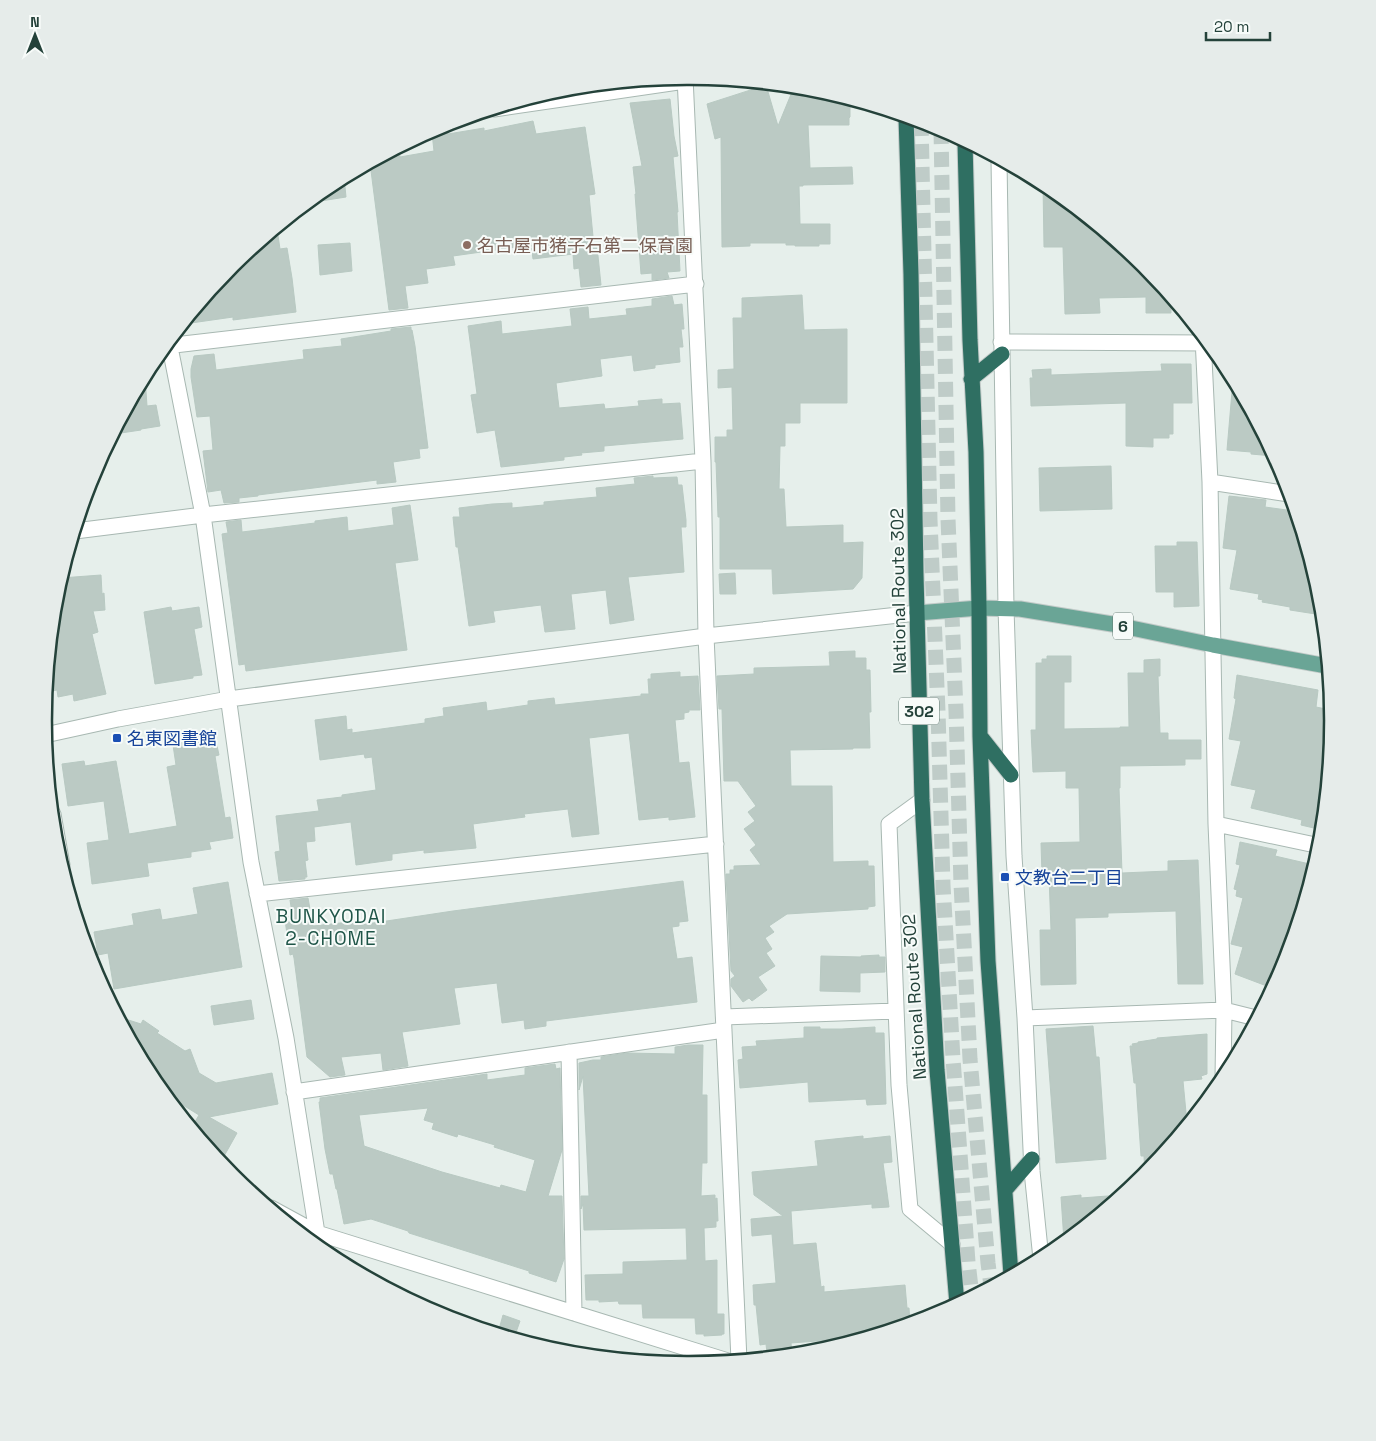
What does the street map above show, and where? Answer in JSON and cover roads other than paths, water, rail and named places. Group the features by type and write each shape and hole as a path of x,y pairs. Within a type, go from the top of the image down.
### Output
{"highway":[{"name":"National Route 302","path":"906,124 913,346 922,800 937,1070 956,1296"},
{"path":"965,149 976,452 980,736 988,961 1009,1269"},
{"path":"972,379 1002,348"},
{"path":"980,736 1011,776"},
{"path":"1005,1190 1032,1159"}],"main road":[{"name":"6","path":"917,613 979,608 1020,609 1112,624 1321,665"}],"street":[{"path":"685,85 703,461 706,636 739,1354"},
{"path":"545,102 636,87"},
{"path":"999,166 1006,608 1014,856 1032,1159 1040,1250"},
{"path":"177,344 696,284"},
{"path":"1002,348 1197,341"},
{"path":"1205,352 1210,482 1216,824 1224,1010 1224,1061"},
{"path":"170,354 203,515 251,862 286,1038 317,1236"},
{"path":"81,531 203,515 703,461"},
{"path":"1210,482 1281,493"},
{"path":"53,733 118,718 229,699 706,636 917,613"},
{"path":"922,800 889,824 899,1086 910,1209 952,1244"},
{"path":"1216,824 1311,844"},
{"path":"257,894 716,844"},
{"path":"1024,1018 1224,1010 1250,1016"},
{"path":"294,1092 570,1052 724,1023 896,1011"},
{"path":"570,1052 574,1313"},
{"path":"323,1241 574,1313 710,1355"}],"tunnel":[{"path":"921,129 930,520 943,885 953,1059 971,1289"},
{"path":"941,138 948,519 961,884 970,1059 990,1279"}],"place":[{"name":"名古屋市猪子石第二保育園","path":"467,245"},
{"name":"名東図書館","path":"117,738"},
{"name":"文教台二丁目","path":"1005,877"}],"district":[{"name":"BUNKYODAI 2-CHOME","path":"331,927"}]}
